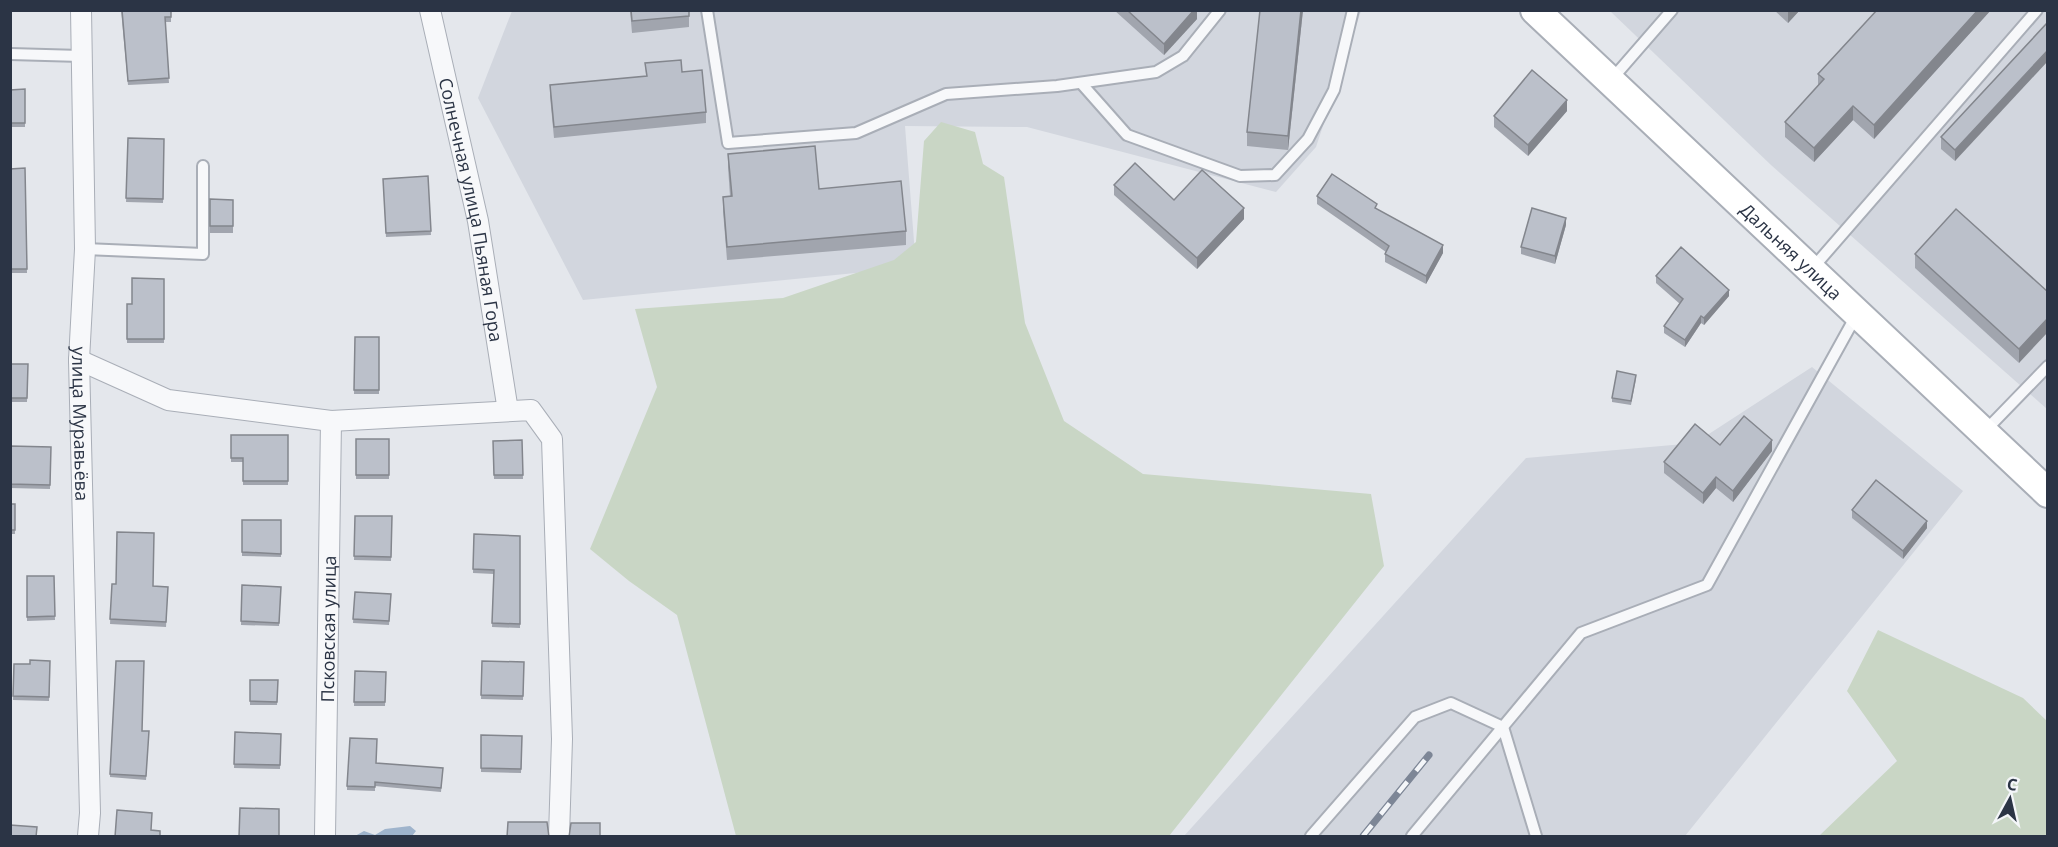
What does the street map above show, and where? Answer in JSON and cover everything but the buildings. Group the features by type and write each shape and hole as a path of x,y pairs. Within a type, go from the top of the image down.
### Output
{"main road":[{"name":"Дальняя улица","path":"1534,10 2048,492"}],"street":[{"name":"улица Муравьёва","path":"81,10 86,249 79,360 90,813 88,837"},
{"name":"Солнечная улица Пьяная Гора","path":"430,10 478,221 508,411"},
{"path":"79,360 168,400 331,421 531,410 552,439 562,739 559,837"},
{"name":"Псковская улица","path":"325,837 331,421"}],"lane":[{"path":"707,10 728,142 856,133 946,94 1081,83 1156,72 1183,56 1220,10"},
{"path":"1081,83 1127,135 1240,176 1275,175 1308,139 1334,90 1353,10"},
{"path":"1610,82 1672,10"},
{"path":"1811,271 2037,10"},
{"path":"10,54 81,56"},
{"path":"86,249 203,254 203,166"},
{"path":"1412,837 1581,633 1707,585 1857,314"},
{"path":"1984,433 2048,366"},
{"path":"1311,837 1415,717 1451,703 1503,727 1536,837"}],"shaded area":[{"path":"512,11 1361,11 1316,147 1276,192 1027,127 905,126 916,267 583,300 478,98"},
{"path":"1610,11 2047,11 2047,409 1771,165"},
{"path":"1812,367 1963,491 1685,836 1184,836 1526,458 1695,443"}],"green space":[{"path":"941,122 975,132 983,164 1004,177 1025,323 1064,421 1143,474 1371,494 1384,566 1169,836 736,836 677,615 629,581 590,549 657,387 635,309 783,298 894,260 916,242 924,141"},
{"path":"1878,630 2023,698 2047,721 2047,836 1819,836 1897,761 1847,691"}],"water":[{"path":"410,826 416,831 412,836 355,836 364,831 375,835 385,829"}],"railway":[{"path":"1363,836 1429,755"}]}
